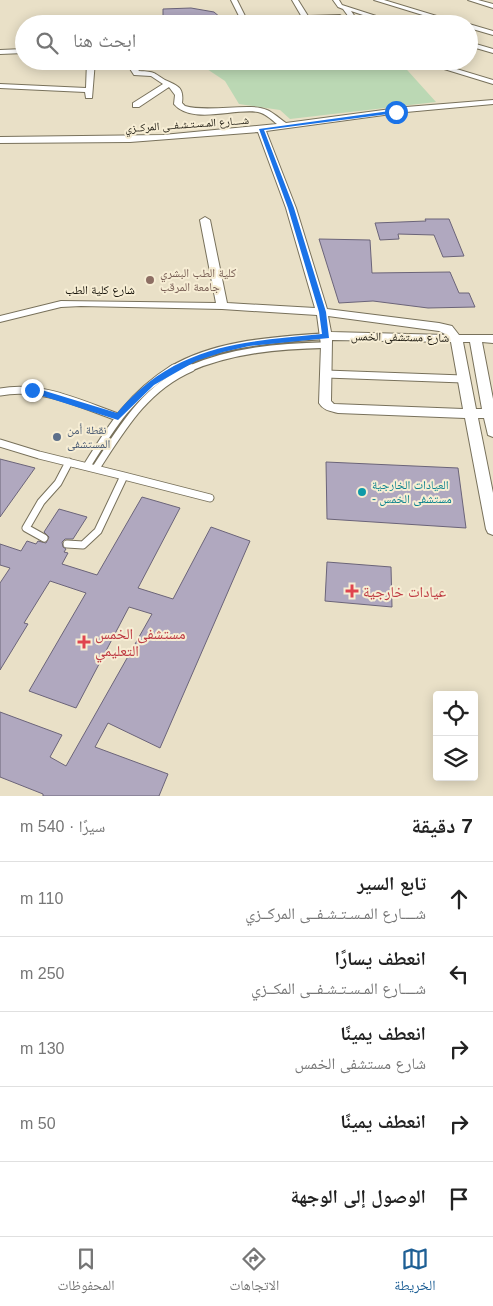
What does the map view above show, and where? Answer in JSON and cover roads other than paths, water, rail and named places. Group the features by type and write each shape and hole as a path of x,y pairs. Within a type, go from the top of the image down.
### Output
{"street":[{"path":"234,0 242,15"},
{"path":"296,0 304,15"},
{"path":"377,0 429,15"},
{"path":"471,0 493,6"},
{"path":"340,3 367,15"},
{"path":"340,3 349,15"},
{"path":"357,15 364,14"},
{"path":"478,28 493,32"},
{"path":"478,47 493,51"},
{"path":"0,52 15,51"},
{"path":"0,86 89,94 90,70"},
{"path":"135,70 136,72 153,74 174,86 179,92 178,104 183,110 196,112 258,109 264,111 285,126"},
{"path":"446,70 490,86 491,102"},
{"path":"136,106 168,84"},
{"name":"شــــارع المـسـتـشـفــى المركــزي","path":"0,140 150,139 261,129 416,109 491,102"},
{"path":"261,129 291,208 322,312 327,340 324,400 327,405 334,409 489,414"},
{"path":"205,220 222,306"},
{"name":"شارع كلية الطب","path":"0,319 61,304 222,306 322,312 439,326 448,329 456,342"},
{"name":"شارع مستشفى الخمس","path":"476,343 493,339"},
{"name":"شارع مستشفى الخمس","path":"327,340 456,342 476,343 493,347"},
{"path":"456,342 493,529"},
{"path":"476,343 493,432"}],"lane":[{"name":"شارع مستشفى الخمس","path":"87,466 118,417 135,397 151,383 194,359 221,350 249,344 327,340"},
{"name":"شارع مستشفى الخمس","path":"96,468 129,418 144,400 158,387 177,375 225,355 251,349 327,340"},
{"path":"326,374 463,379"},
{"path":"0,392 17,388 32,390 118,417"},
{"path":"0,443 210,498"},
{"path":"44,538 26,528 41,502 58,483 69,462"},
{"path":"67,544 83,545 98,531 124,476"}],"place":[{"name":"كلية الطب البشري جامعة المرقب","path":"150,280"},
{"name":"نقطة أمن المستشفى","path":"57,437"},
{"name":"العيادات الخارجية - مستشفى الخمس","path":"362,492"},
{"name":"عيادات خارجية","path":"352,591"},
{"name":"مستشفى الخمس التعليمي","path":"84,642"}]}
